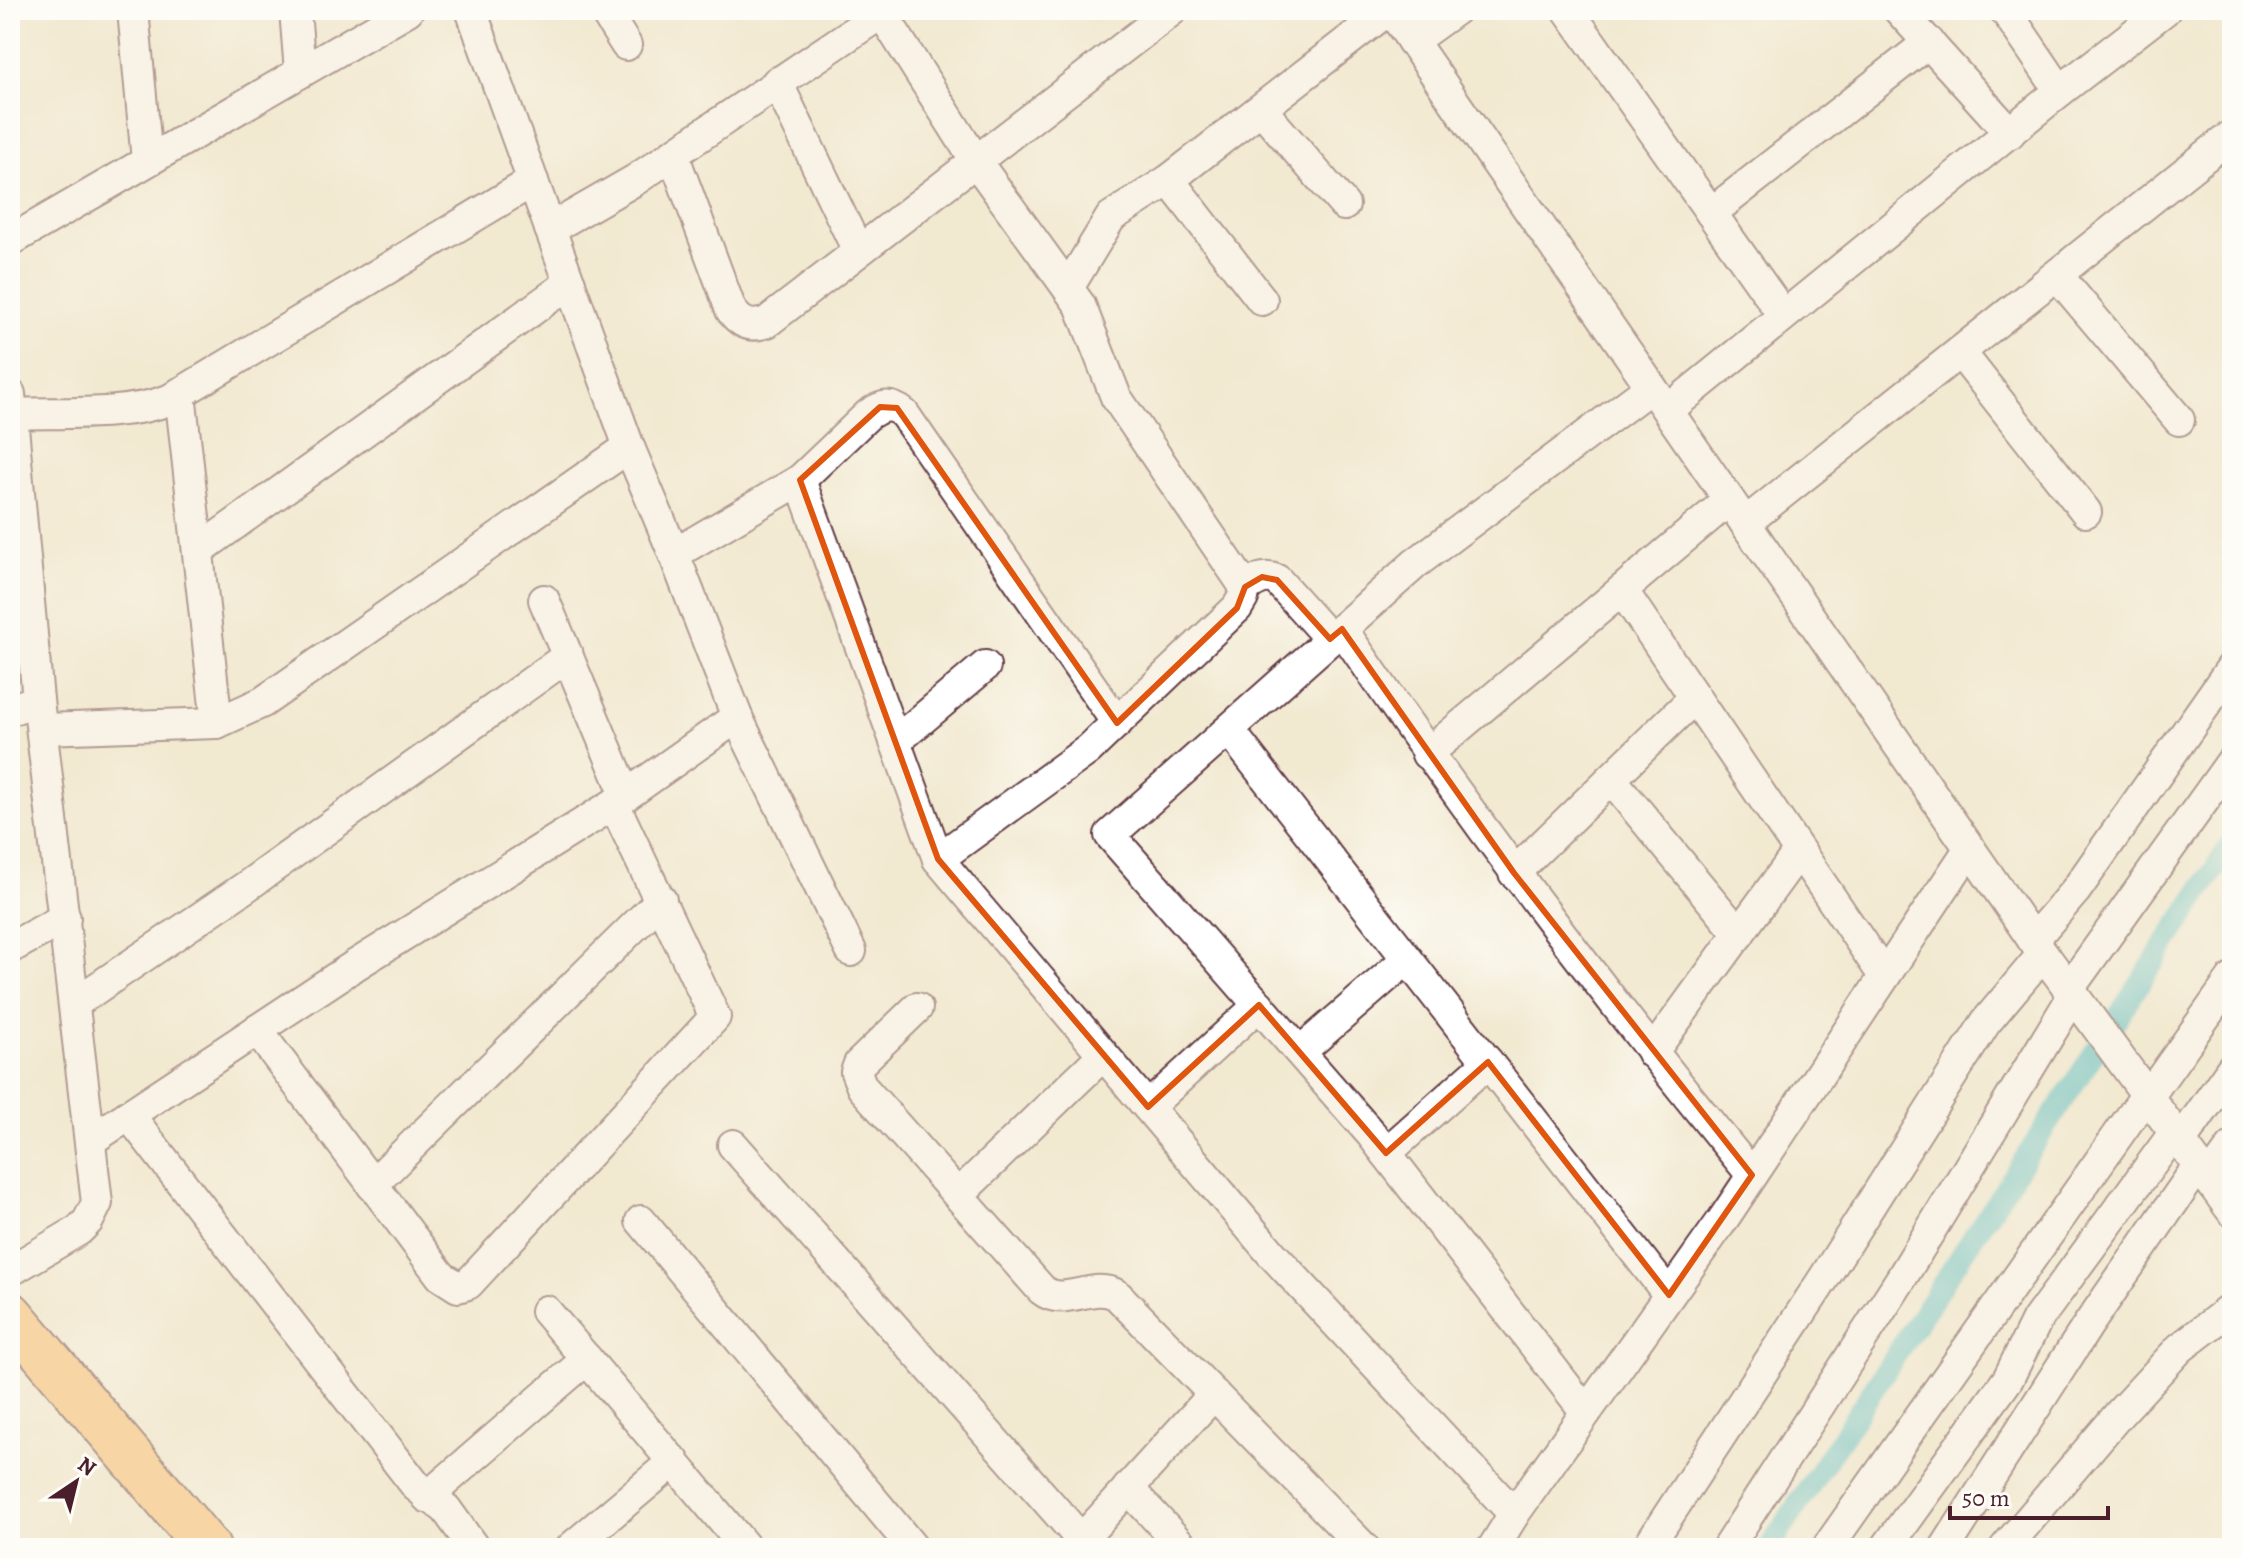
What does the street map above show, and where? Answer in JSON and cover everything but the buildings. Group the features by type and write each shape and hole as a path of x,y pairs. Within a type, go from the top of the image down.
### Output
{"highway":[{"path":"10,1314 208,1548"},
{"path":"10,1343 178,1548"}],"street":[{"path":"133,10 147,161"},
{"path":"295,10 300,72"},
{"path":"10,241 408,10"},
{"path":"471,10 629,447 737,717 851,951"},
{"path":"604,10 626,45"},
{"path":"673,154 731,310 738,319 757,326 767,322 1172,10"},
{"path":"1068,288 1111,217 1169,180 1389,10 2075,1000 2232,1211"},
{"path":"1412,41 1455,10"},
{"path":"1568,10 1783,315"},
{"path":"1899,10 2010,133"},
{"path":"2005,10 2060,91"},
{"path":"1586,1412 1386,1153 1110,835 1416,563 1783,315 2165,10"},
{"path":"550,229 635,180 882,11 975,160 1068,288 1087,320 1116,397 1245,587 1243,598 1237,608 1088,750 938,859"},
{"path":"1711,213 1929,42"},
{"path":"777,82 858,251"},
{"path":"1261,109 1344,205"},
{"path":"1427,754 1622,590 1737,512 1960,352 2232,135"},
{"path":"1169,180 1262,300"},
{"path":"10,1271 79,1230 88,1221 97,1203 43,729 24,705 11,404 140,408 169,400 533,181"},
{"path":"2057,275 2179,420"},
{"path":"199,550 570,283"},
{"path":"1960,352 2086,512"},
{"path":"180,393 217,723"},
{"path":"674,554 800,480 869,414 888,405 897,408 1117,723"},
{"path":"43,729 217,723 263,702 629,447"},
{"path":"800,480 938,859 1272,1254 1514,1514"},
{"path":"1245,587 1270,576 1336,634 1652,1053 1752,1175"},
{"path":"1622,590 1884,976"},
{"path":"257,1030 441,1276 458,1287 476,1278 715,1017 661,900 544,600"},
{"path":"75,1003 247,886 568,656"},
{"path":"895,742 985,666"},
{"path":"1647,1548 1824,1278 1986,1022 2232,667"},
{"path":"1514,873 1695,697"},
{"path":"91,1140 354,966 620,800 737,717"},
{"path":"1229,730 1669,1295"},
{"path":"1727,1548 1899,1282 2075,1000 2232,761"},
{"path":"1611,779 1739,934"},
{"path":"1493,1548 1752,1175 1970,848"},
{"path":"1652,1053 1799,851"},
{"path":"372,1185 661,900"},
{"path":"10,948 65,918"},
{"path":"1300,1052 1407,959"},
{"path":"1827,1548 2073,1196 2232,979"},
{"path":"1148,1107 1259,1005"},
{"path":"917,1008 859,1064 857,1080 1042,1290 1049,1296 1059,1298 1097,1290 1107,1290 1117,1295 1364,1548"},
{"path":"958,1195 1103,1055"},
{"path":"1386,1153 1488,1062"},
{"path":"1886,1548 2008,1379 2037,1320 2232,1068"},
{"path":"129,1115 417,1487 446,1509 474,1548"},
{"path":"733,1145 1077,1543 1214,1394"},
{"path":"1945,1548 2088,1325 2204,1172 2232,1147"},
{"path":"641,1221 913,1548"},
{"path":"2005,1548 2180,1348 2232,1308"},
{"path":"546,1311 746,1548"},
{"path":"427,1497 587,1359"},
{"path":"571,1548 674,1461"},
{"path":"1128,1488 1184,1548"}],"highlighted area":[{"path":"880,407 897,408 1117,723 1237,608 1245,587 1262,577 1277,580 1330,639 1342,629 1514,873 1752,1175 1669,1295 1488,1062 1386,1153 1259,1005 1148,1107 938,859 800,480 869,414"}],"waterway":[{"path":"1769,1548 2232,843"}]}
